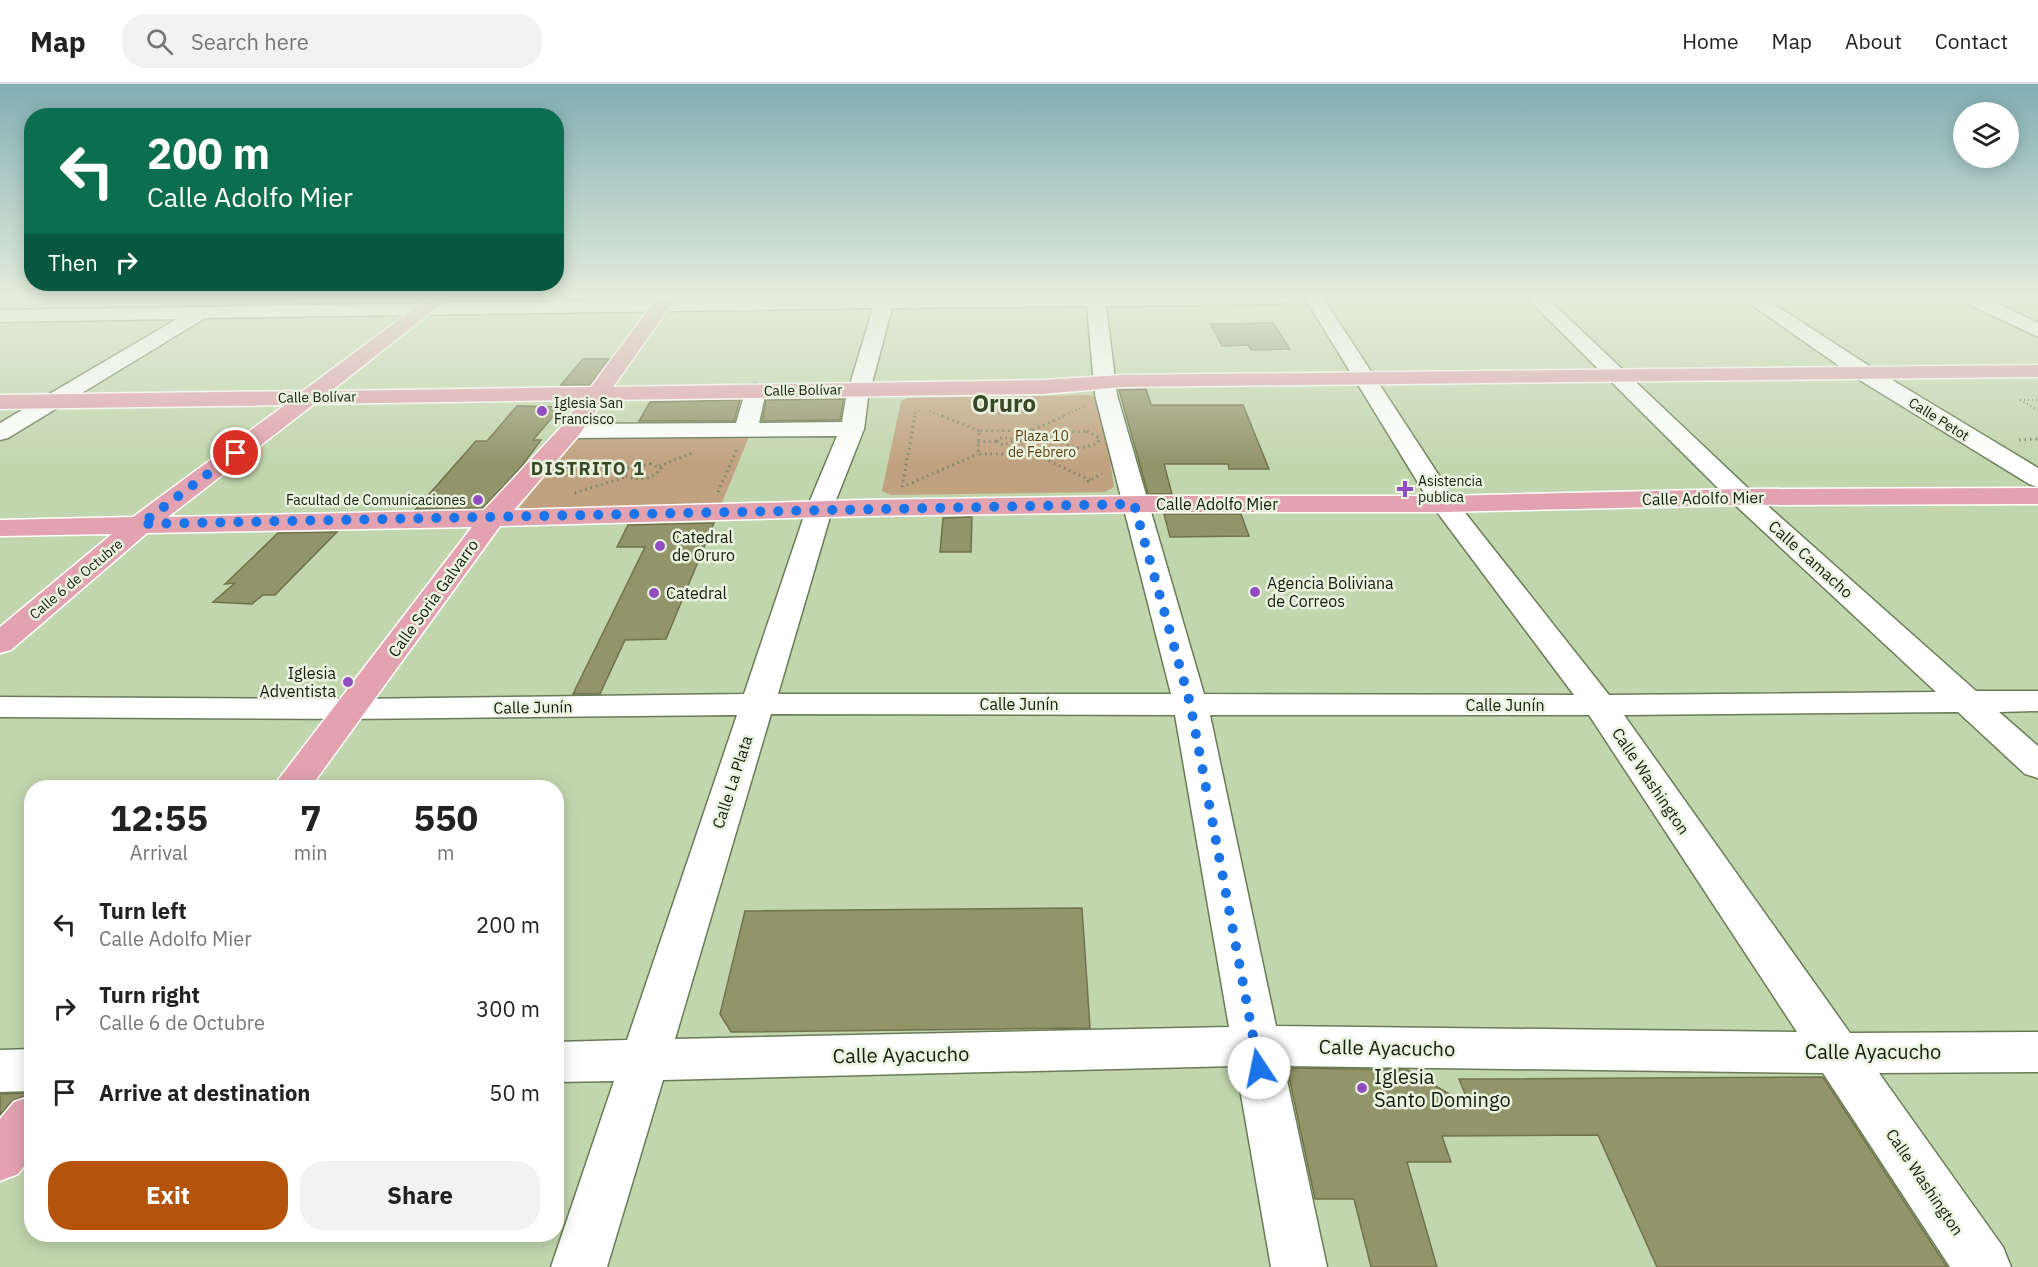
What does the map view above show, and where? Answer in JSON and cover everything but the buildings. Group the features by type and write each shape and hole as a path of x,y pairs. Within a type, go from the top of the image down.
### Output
{"main road":[{"name":"Calle 6 de Octubre","path":"0,644 141,524 368,353"},
{"name":"Calle Soria Galvarro","path":"296,780 492,518 570,431 627,353"},
{"name":"Calle Bolívar","path":"0,402 1043,387 1104,382 2038,371"},
{"name":"Calle Adolfo Mier","path":"0,528 1134,504 1444,504 1742,497 2038,496"},
{"path":"0,1157 24,1128"}],"street":[{"path":"0,433 134,353"},
{"name":"Calle La Plata","path":"579,1267 819,510 852,429 870,353"},
{"path":"1101,353 1106,395 1190,703 1299,1267"},
{"name":"Calle Washington","path":"1348,353 1444,504 1599,705 1983,1267"},
{"name":"Calle Camacho","path":"1593,353 1742,497 2038,766"},
{"name":"Calle Petot","path":"1834,353 2038,479"},
{"path":"746,429 755,391"},
{"path":"570,431 852,429"},
{"name":"Calle Junín","path":"0,707 351,709 757,704 1599,705 2038,701"},
{"name":"Calle Ayacucho","path":"564,1062 1255,1046 1837,1053 2038,1052"},
{"path":"0,1071 24,1071"}],"path":[{"path":"2038,400 2020,400 2038,411"},
{"path":"914,404 979,431 1033,430 1091,402"},
{"path":"1075,404 1090,409"},
{"path":"902,487 915,413 932,405"},
{"path":"970,407 989,413 1005,414 1022,414 1042,408"},
{"path":"708,514 746,429"},
{"path":"1098,429 1102,451"},
{"path":"1006,430 1006,437"},
{"path":"1033,430 1034,454"},
{"path":"978,454 979,431"},
{"path":"1074,431 1093,433 1100,439 1094,446 1082,448 1064,444 1059,439 1064,434 1074,431"},
{"path":"1006,437 1014,441 1034,441"},
{"path":"978,442 997,441 1006,437"},
{"path":"997,441 1007,445"},
{"path":"1007,445 1014,441"},
{"path":"1007,445 1007,454"},
{"path":"894,490 978,454 1034,454 1100,485"},
{"path":"651,464 661,468 654,476 630,479 623,473 633,466 651,464"},
{"path":"1083,484 1106,471"},
{"path":"902,487 910,490"}],"green space":[{"name":"Plaza 10 de Febrero","path":"1088,395 1101,399 1114,487 1105,492 891,495 882,491 901,401 908,398"},
{"path":"750,434 719,510 527,511 520,507 578,435"}],"place":[{"name":"Iglesia San Francisco","path":"542,411"},
{"name":"Asistencia publica","path":"1405,489"},
{"name":"Facultad de Comunicaciones","path":"478,500"},
{"name":"Catedral de Oruro","path":"660,546"},
{"name":"Agencia Boliviana de Correos","path":"1255,592"},
{"name":"Catedral","path":"654,593"},
{"name":"Iglesia Adventista","path":"348,682"},
{"name":"Iglesia Santo Domingo","path":"1362,1088"}],"district":[{"name":"Oruro","path":"1004,404"},
{"name":"DISTRITO 1","path":"588,469"}],"route":[{"path":"236,453 141,524 1134,504 1190,703 1259,1068"}]}
